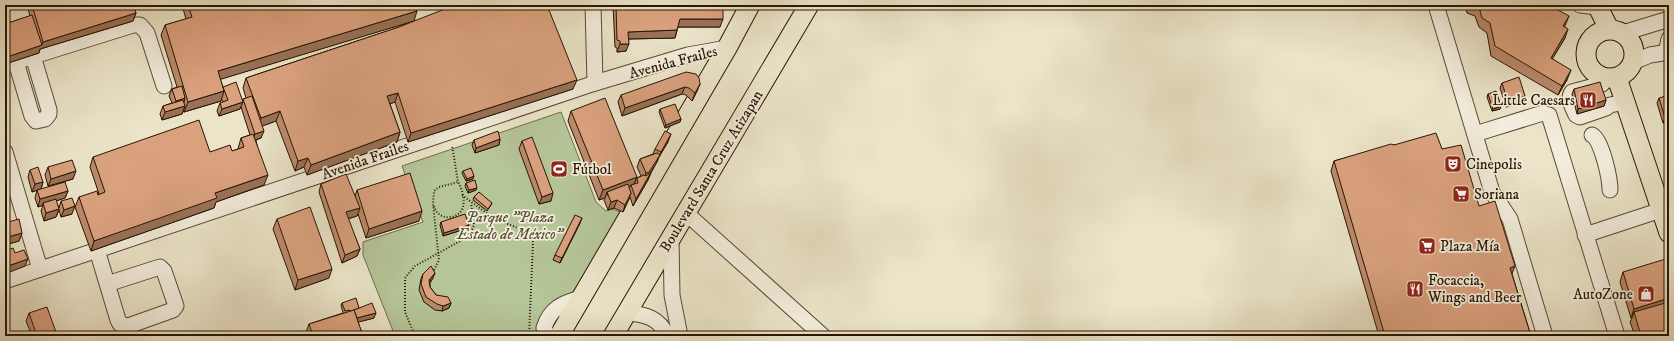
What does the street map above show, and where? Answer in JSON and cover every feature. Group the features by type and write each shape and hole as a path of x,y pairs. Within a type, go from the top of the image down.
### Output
{"main road":[{"path":"559,336 727,48 750,5"},
{"name":"Boulevard Santa Cruz Atizapan","path":"613,336 809,5"},
{"path":"1592,6 1616,31 1629,38 1633,45 1635,55 1633,62 1626,73 1612,78 1597,75 1590,67 1586,58 1586,48 1591,38 1599,32 1616,31"},
{"path":"1612,78 1625,102 1666,222"}],"street":[{"path":"594,5 595,83"},
{"path":"1436,5 1492,192 1510,219 1545,336"},
{"path":"1616,31 1669,19"},
{"path":"33,56 49,110 49,114 45,119 39,121 34,119 10,64 33,56 133,25 140,25 147,33 164,86"},
{"name":"Avenida Frailes","path":"5,282 595,83 688,55 727,48"},
{"path":"1633,62 1650,54 1668,49"},
{"path":"1612,78 1602,84 1572,92 1570,95 1570,100 1576,115 1580,117 1606,108 1610,105 1625,102"},
{"path":"1475,134 1543,113 1549,115 1617,336"},
{"path":"1592,134 1597,139 1604,158 1610,179 1610,190"},
{"path":"5,152 40,269"},
{"path":"686,213 823,336"},
{"path":"1585,234 1666,222"},
{"path":"671,238 672,296 680,336"},
{"path":"97,250 107,284 118,320 124,326 128,326 173,310 176,306 164,271 160,268 107,284"},
{"path":"547,336 544,328 552,311 566,302 581,298"},
{"path":"627,313 653,318 660,324 667,336"}],"path":[{"path":"433,204 439,214 453,217 461,211 463,205 450,132"},
{"path":"434,270 439,260 433,204 434,192 439,187 458,182"},
{"path":"462,195 493,218 522,229 532,236 529,336"},
{"path":"415,336 405,312 405,278 415,266 462,240 471,232 474,225 471,202"}],"green space":[{"name":"Parque \"Plaza Estado de México\"","path":"561,112 596,202 606,211 613,209 622,213 548,336 395,336 363,255 363,242 423,222 402,166"}],"building":[{"path":"32,5 133,5 136,13 43,42"},
{"path":"188,5 415,5 417,11 218,71 224,91 188,102 165,25 192,17"},
{"path":"455,5 547,5 577,80 411,133 398,93 387,96 400,132 311,165 308,158 298,161 280,111 261,118 246,78 399,27"},
{"path":"616,5 723,5 723,19 680,19 677,30 628,32 629,44 620,44 620,41 617,40"},
{"path":"1475,5 1549,5 1569,16 1563,26 1568,29 1551,58 1571,70 1562,86 1495,46 1490,23 1482,18 1479,7"},
{"path":"32,15 42,45 7,57 5,51 5,24"},
{"path":"686,72 696,74 699,78 700,84 695,93 689,88 685,87 625,108 621,95"},
{"path":"1519,77 1525,96 1508,102 1502,83"},
{"path":"236,82 243,102 222,109 220,103 228,100 223,87"},
{"name":"Little Caesars","path":"1600,82 1606,100 1578,109 1574,89"},
{"path":"182,86 185,98 176,101 172,89"},
{"path":"1496,91 1501,106 1493,109 1488,94"},
{"path":"1669,95 1669,117 1665,118 1659,98"},
{"path":"252,96 264,131 255,134 243,99"},
{"path":"605,98 637,177 603,190 571,111"},
{"path":"183,100 185,106 165,112 163,106"},
{"path":"675,104 681,119 666,125 660,109"},
{"path":"199,120 210,152 230,145 232,151 244,147 241,138 253,134 268,175 215,193 217,198 94,241 79,197 97,191 98,195 105,192 93,157"},
{"path":"498,131 500,139 476,148 474,140"},
{"path":"665,131 671,134 661,152 655,149"},
{"name":"Plaza Mía","path":"1436,133 1442,149 1461,145 1479,206 1495,201 1515,266 1510,268 1531,336 1385,336 1334,161 1391,144 1394,145"},
{"path":"532,137 553,193 542,197 522,141"},
{"path":"657,153 660,155 649,172 646,173 640,159"},
{"path":"72,160 76,171 51,179 48,167"},
{"path":"38,167 43,182 35,184 30,170"},
{"path":"471,168 474,176 467,179 463,171"},
{"path":"651,172 636,199 631,185 638,183 637,178 644,175 646,176"},
{"path":"410,173 422,211 369,229 357,190"},
{"path":"346,174 360,208 346,212 360,249 345,255 321,184"},
{"path":"475,180 477,188 469,190 466,183"},
{"path":"65,182 68,191 40,199 37,190"},
{"path":"628,184 631,193 625,205 617,200 611,202 607,192"},
{"path":"479,192 492,203 488,209 474,197"},
{"path":"72,198 75,206 64,210 61,201"},
{"path":"56,199 59,209 46,213 43,203"},
{"path":"310,207 332,269 298,280 277,219"},
{"path":"465,214 469,225 444,233 441,222"},
{"path":"575,215 582,218 562,258 555,255"},
{"path":"19,219 22,233 8,237 5,223"},
{"path":"13,248 15,253 24,250 28,259 5,267 5,251"},
{"name":"AutoZone","path":"1669,258 1669,298 1634,309 1623,272"},
{"path":"431,266 435,273 429,280 430,287 436,295 448,297 451,303 443,306 426,297 421,284 423,274"},
{"path":"356,298 359,308 345,311 342,303"},
{"path":"1669,302 1669,336 1641,336 1634,312"},
{"path":"372,303 376,313 357,318 354,310"},
{"path":"47,307 57,335 59,336 37,336 29,313"},
{"path":"354,310 363,336 313,336 309,324"},
{"path":"5,323 9,336 5,336"},
{"path":"93,331 95,336 79,336"}],"place":[{"name":"Little Caesars","path":"1588,100"},
{"name":"Cinepolis","path":"1453,164"},
{"name":"Fútbol","path":"559,169"},
{"name":"Soriana","path":"1461,194"},
{"name":"Plaza Mía","path":"1427,246"},
{"name":"Focaccia, Wings and Beer","path":"1415,289"},
{"name":"AutoZone","path":"1646,294"}]}
